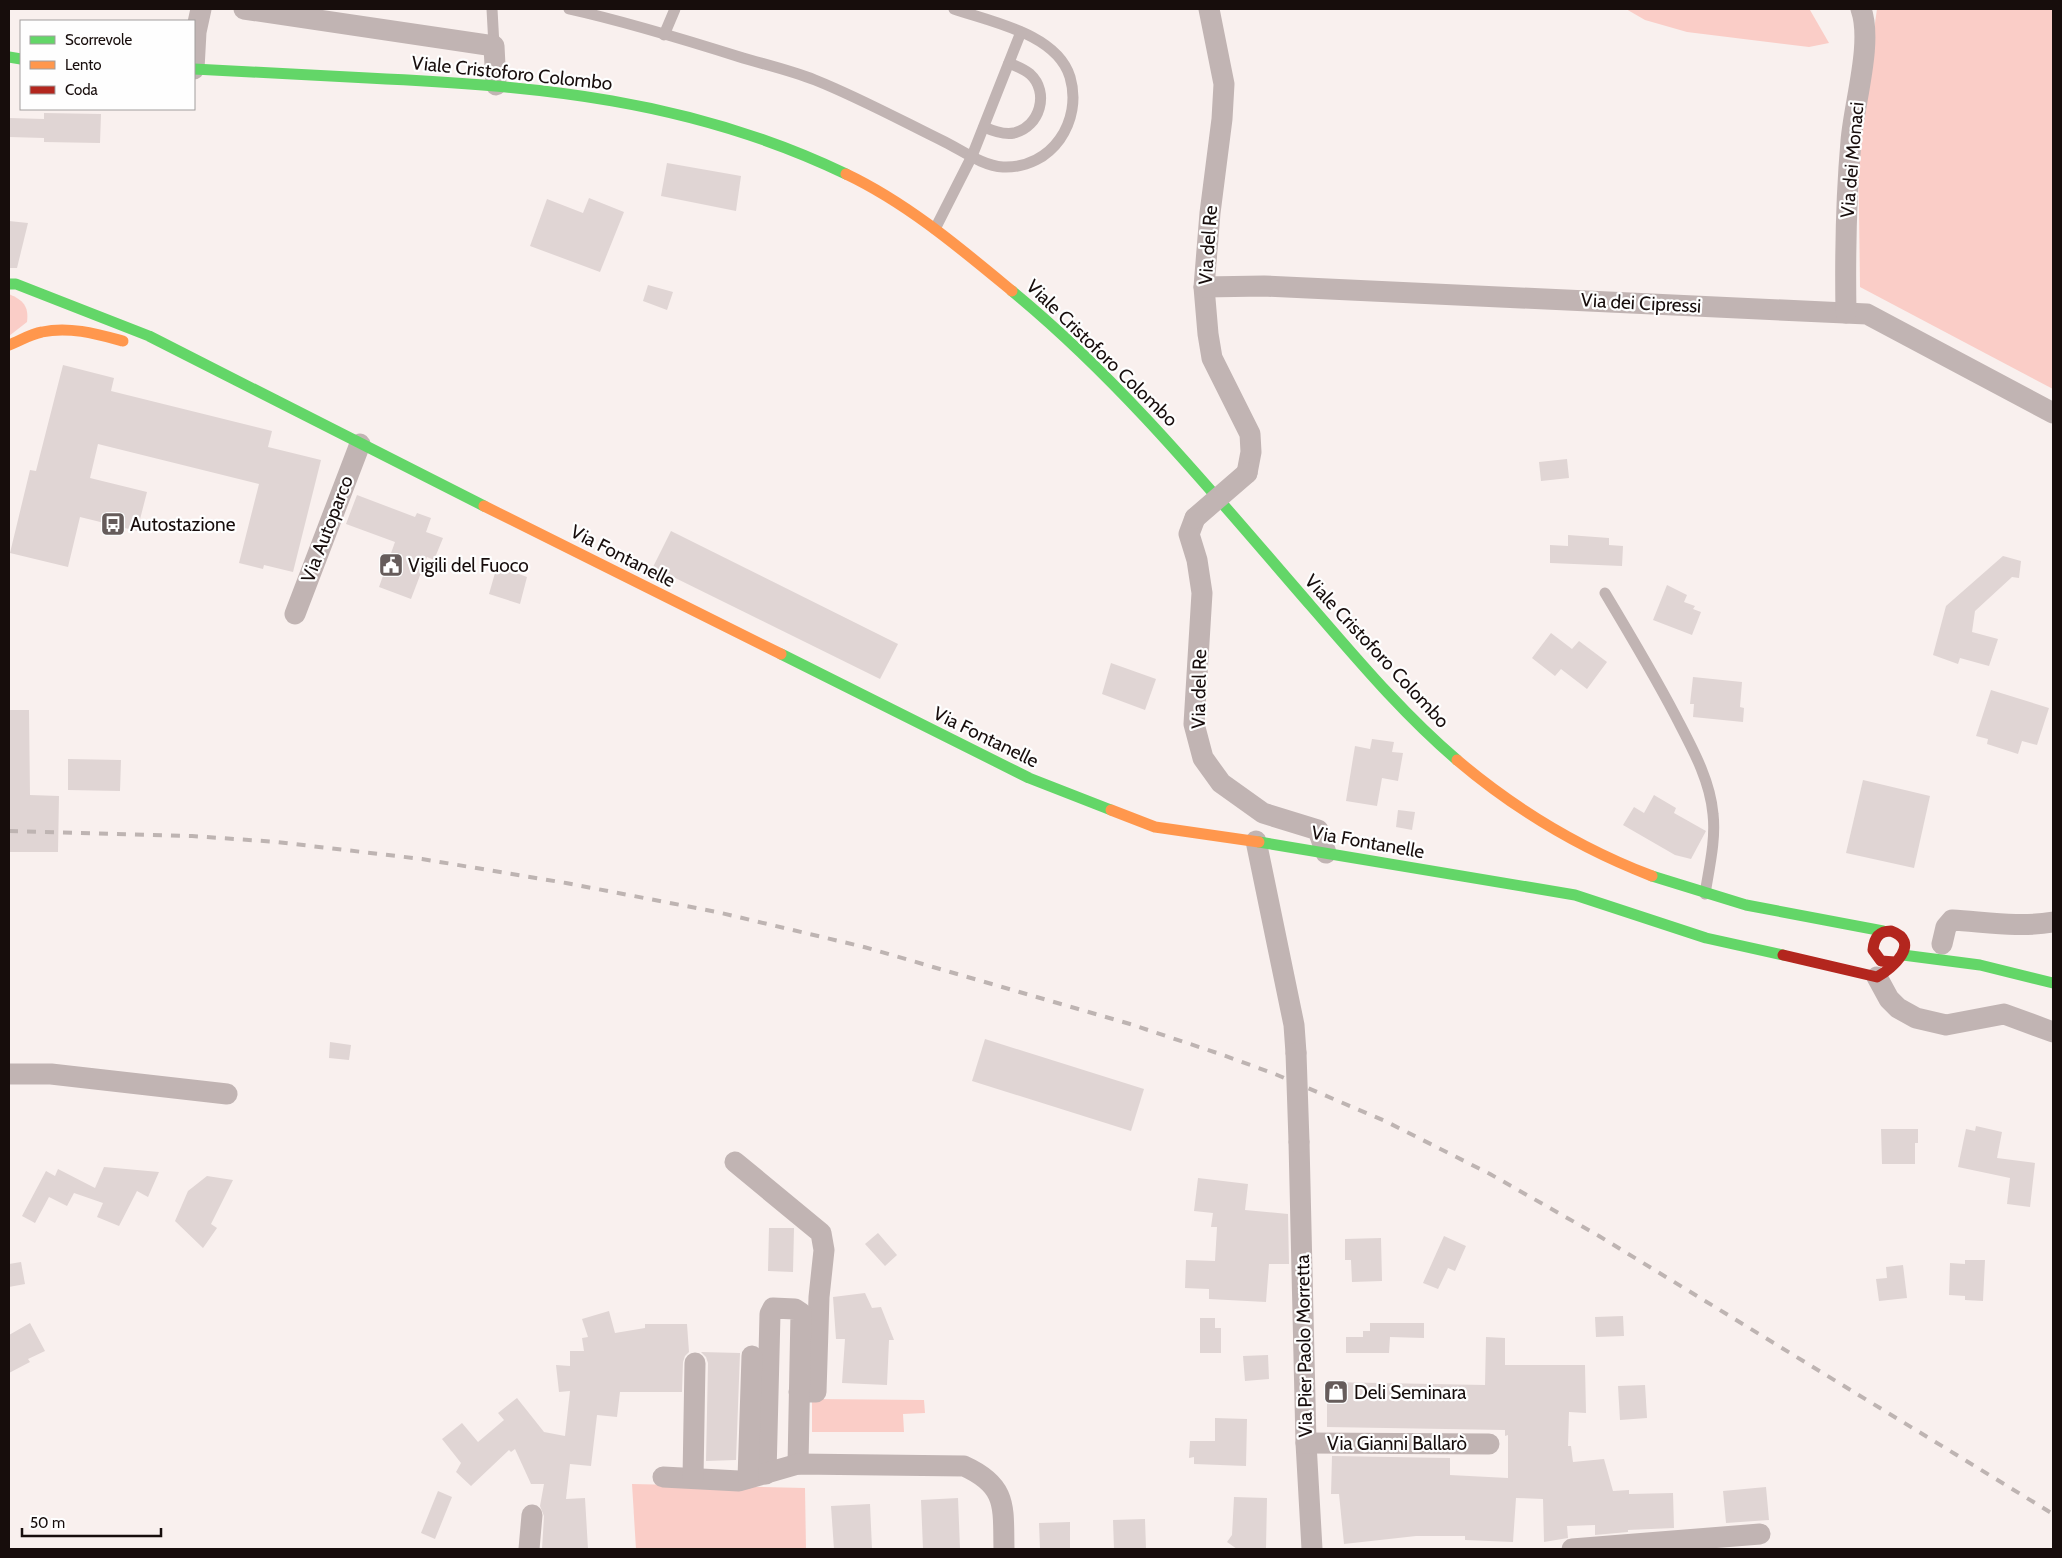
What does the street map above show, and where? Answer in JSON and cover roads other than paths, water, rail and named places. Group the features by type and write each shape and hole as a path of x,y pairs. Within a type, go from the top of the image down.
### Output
{"main road":[{"name":"Viale Cristoforo Colombo","path":"195,69 496,85 614,100 717,124 776,144 860,180 935,229 1015,291 1080,351 1163,437 1377,681 1442,748 1496,792 1551,829 1603,856 1644,873 1706,894 1776,912"},
{"path":"14,284 32,296 35,302"},
{"path":"14,284 150,336 204,365"},
{"path":"30,336 37,323"},
{"path":"11,358 13,344 30,336 53,331 76,330 131,344"},
{"path":"147,348 204,365"},
{"name":"Via Fontanelle","path":"204,365 1029,778 1156,828 1256,841 1575,895 1706,938 1814,961"},
{"path":"1776,912 1918,936"},
{"path":"1776,912 1827,932"},
{"path":"1888,931 1899,934 1905,943 1899,958 1885,973 1877,976 1814,961 1845,962 1866,952 1874,939 1888,931"},
{"path":"1938,943 1980,965"},
{"path":"1866,952 1884,962 1899,958 1980,965 2053,983"}],"street":[{"path":"195,50 196,32 201,9"},
{"path":"244,9 494,46 496,85"},
{"name":"Via del Re","path":"1209,9 1224,84 1204,287 1208,334 1212,358 1250,434 1251,452 1248,473 1195,518 1189,534 1197,560 1202,593 1194,724 1203,758 1221,783 1262,813 1318,830 1326,853"},
{"name":"Via dei Monaci","path":"1846,313 1848,186 1851,139 1865,46 1865,21 1861,9"},
{"name":"Via dei Cipressi","path":"1204,287 1274,287 1867,314 2053,413"},
{"name":"Via Autoparco","path":"295,614 360,444"},
{"name":"Via Pier Paolo Morretta","path":"1256,841 1294,1025 1299,1142 1306,1443 1312,1549"},
{"path":"1938,943 1952,920 2002,924 2041,924 2053,922"},
{"path":"1877,976 1889,999 1898,1008 1916,1018 1946,1025 2004,1014 2053,1032"},
{"path":"9,1074 51,1074 227,1094"},
{"path":"736,1162 821,1233 824,1250 819,1297 816,1392 799,1392"},
{"path":"757,1476 770,1314 773,1308 795,1309 800,1313 798,1464"},
{"path":"752,1356 757,1476"},
{"path":"693,1478 694,1363"},
{"name":"Via Gianni Ballarò","path":"1306,1443 1489,1444"},
{"path":"663,1477 739,1481 798,1464 964,1466 977,1471 989,1480 1002,1502 1004,1549"},
{"path":"529,1549 532,1515"},
{"path":"1572,1549 1760,1534"}],"lane":[{"path":"492,9 494,46"},
{"path":"569,9 607,18 814,80 865,102 992,166 1018,166 1031,162 1054,147 1068,125 1074,99 1068,72 1053,50 1042,42 1021,32 954,9"},
{"path":"664,35 674,9"},
{"path":"935,229 972,156 1021,32"},
{"path":"984,127 1003,133 1014,133 1023,130 1031,124 1037,115 1041,104 1041,94 1037,83 1030,74 1009,63"},
{"path":"1605,593 1650,668 1691,746 1704,776 1713,814 1713,835 1706,894"}],"railway":[{"path":"9,831 192,836 277,842 422,859 566,883 717,912 864,947 1130,1024 1220,1054 1275,1074 1385,1121 1490,1174 1599,1236 2053,1514"}],"place":[{"name":"Autostazione","path":"113,524"},
{"name":"Vigili del Fuoco","path":"391,565"},
{"name":"Deli Seminara","path":"1336,1392"}]}
